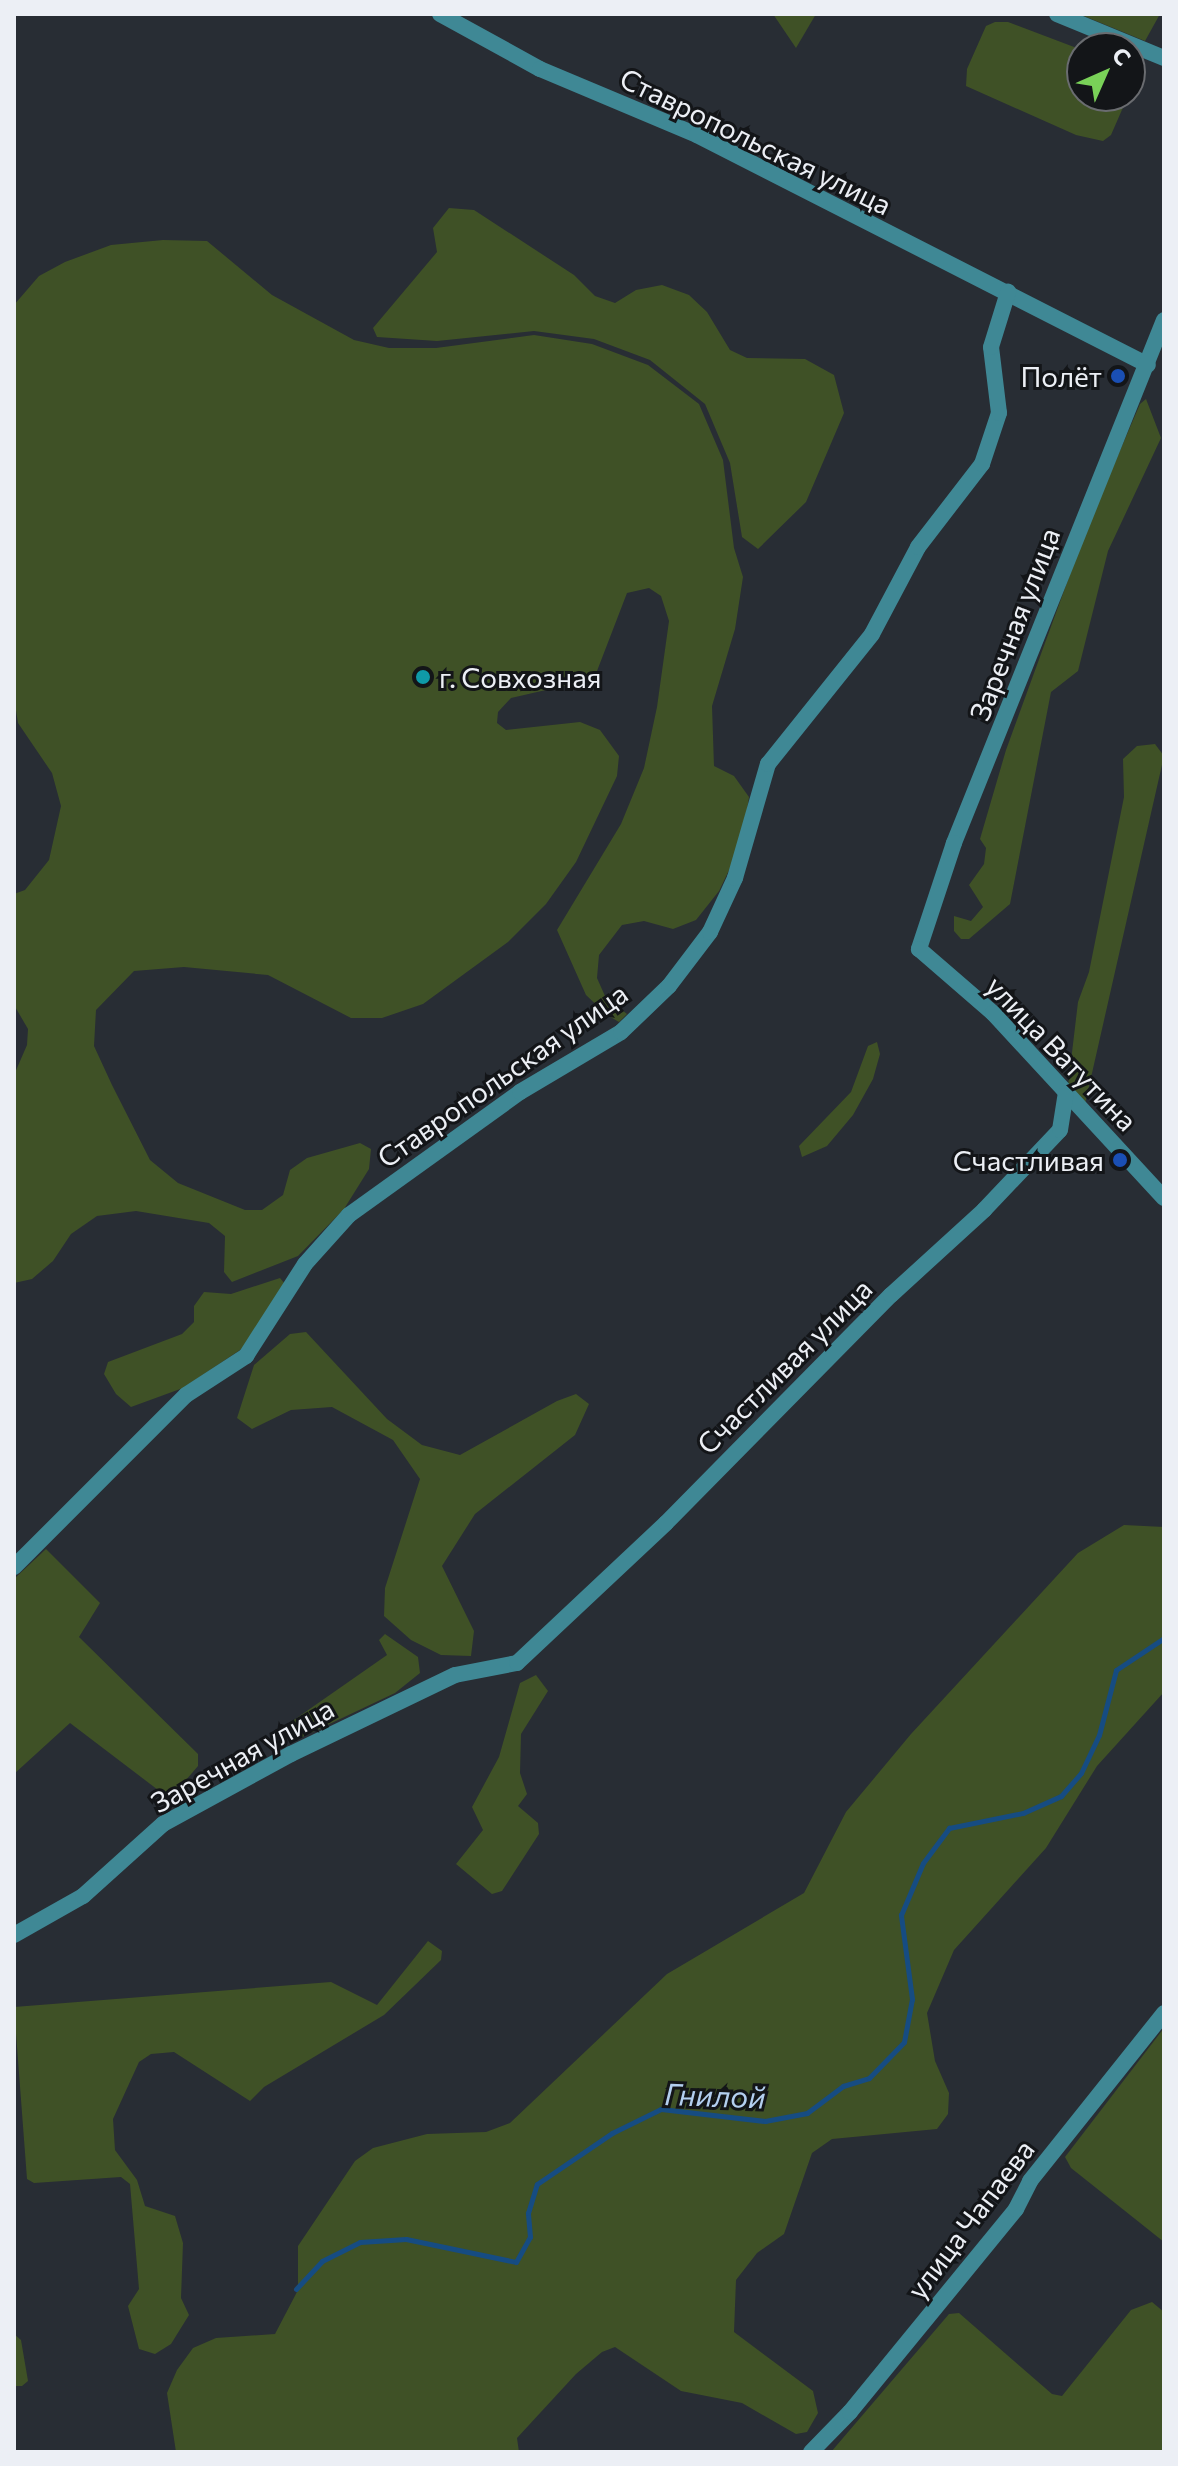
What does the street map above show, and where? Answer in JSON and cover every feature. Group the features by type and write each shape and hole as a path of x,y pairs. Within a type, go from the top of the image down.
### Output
{"street":[{"name":"Ставропольская улица","path":"440,14 540,69 697,135 1148,365"},
{"path":"1057,14 1164,58"},
{"name":"Ставропольская улица","path":"14,1567 186,1395 246,1356 305,1264 349,1215 520,1092 621,1032 669,986 710,932 735,878 768,764 872,634 918,547 982,464 999,413 991,347 1008,292"},
{"name":"Заречная улица","path":"919,949 954,843 1164,320"},
{"name":"улица Ватутина","path":"919,949 993,1013 1164,1198"},
{"name":"Счастливая улица","path":"517,1663 666,1523 891,1295 984,1210 1060,1130 1066,1093"},
{"name":"Заречная улица","path":"14,1935 83,1896 163,1824 291,1754 455,1675 517,1663"},
{"name":"улица Чапаева","path":"811,2452 850,2412 993,2238 1030,2181 1164,2013"}],"green space":[{"path":"773,14 816,14 796,48"},
{"path":"1079,14 1160,14 1146,39 1146,32 1123,32"},
{"path":"1008,22 1066,44 1066,112 1121,112 1111,135 1103,141 1076,135 966,86 967,69 986,26"},
{"path":"449,208 474,210 574,275 595,296 615,303 636,290 662,285 689,295 707,312 730,350 747,358 805,359 834,375 844,413 806,502 758,549 742,537 730,463 705,404 650,360 594,339 534,331 437,341 377,337 373,328 437,252 433,228"},
{"path":"163,240 207,241 272,295 354,340 389,348 436,348 534,335 592,344 648,365 699,404 723,460 734,548 743,577 735,629 712,706 714,766 734,776 749,797 742,843 719,891 696,920 673,929 644,921 622,925 599,955 597,978 605,996 627,1014 619,1022 607,1015 586,995 557,930 621,824 644,768 657,707 669,621 661,596 649,588 627,593 597,671 581,682 511,698 498,712 497,723 506,730 580,722 600,730 619,756 617,776 576,862 546,904 508,942 423,1004 382,1018 351,1018 268,975 184,967 134,971 96,1010 94,1046 112,1085 150,1160 178,1183 245,1210 262,1210 283,1195 290,1170 307,1158 360,1143 371,1149 369,1169 344,1209 298,1256 232,1282 224,1272 225,1236 209,1223 136,1211 97,1216 71,1234 53,1261 32,1279 14,1283 14,1075 27,1045 28,1029 14,1005 14,894 25,890 49,860 61,806 52,773 18,723 14,698 14,305 39,276 65,262 111,245"},
{"path":"1146,399 1161,438 1108,551 1078,671 1051,692 1010,904 969,939 961,939 954,931 954,916 971,921 983,907 969,885 984,864 986,848 980,839 1006,750 1088,525 1140,404"},
{"path":"1155,744 1164,756 1085,1104 1068,1086 1078,1002 1089,972 1124,797 1123,759 1137,746"},
{"path":"877,1042 880,1054 873,1079 853,1115 827,1146 802,1157 799,1146 851,1092 868,1046"},
{"path":"280,1278 285,1284 243,1348 183,1388 131,1407 116,1394 104,1374 108,1362 182,1334 194,1322 194,1306 204,1292 231,1294"},
{"path":"306,1332 387,1419 422,1445 460,1455 557,1401 576,1394 589,1404 575,1435 475,1514 442,1566 474,1631 471,1656 441,1655 411,1640 384,1616 385,1588 420,1479 393,1440 332,1407 291,1410 252,1429 237,1418 254,1365 290,1334"},
{"path":"1124,1525 1164,1527 1164,1692 1097,1766 1046,1848 954,1950 927,2013 935,2061 949,2093 948,2114 937,2129 832,2139 812,2153 784,2234 757,2253 736,2280 734,2332 813,2391 818,2413 807,2432 796,2434 742,2403 681,2391 615,2347 602,2352 576,2374 517,2438 519,2452 176,2452 167,2393 177,2370 193,2348 216,2338 275,2334 298,2290 298,2246 355,2161 373,2148 427,2134 486,2132 510,2123 667,1974 804,1893 846,1812 911,1734 1078,1553"},
{"path":"46,1549 100,1603 79,1637 198,1754 198,1766 180,1787 162,1793 70,1723 14,1774 14,1579"},
{"path":"385,1634 418,1657 420,1673 395,1693 300,1738 293,1735 291,1722 387,1655 379,1640"},
{"path":"536,1675 548,1691 521,1734 520,1773 527,1794 518,1806 538,1823 539,1834 502,1891 492,1894 456,1864 483,1830 472,1807 499,1757 520,1683"},
{"path":"428,1941 442,1951 441,1960 384,2015 264,2087 250,2101 174,2052 151,2054 139,2062 113,2119 115,2150 137,2180 145,2206 175,2216 183,2243 181,2298 189,2315 171,2344 155,2354 139,2349 128,2306 139,2289 130,2184 121,2177 34,2183 27,2179 14,2007 331,1982 377,2005"},
{"path":"1164,2028 1164,2242 1071,2168 1065,2157"},
{"path":"1152,2302 1164,2312 1164,2452 831,2452 949,2314 959,2313 1052,2394 1062,2396 1131,2310"},
{"path":"14,2334 21,2340 28,2381 22,2386 14,2386"}],"waterway":[{"name":"Гнилой","path":"296,2289 322,2261 360,2242 406,2239 516,2262 530,2237 528,2213 537,2184 612,2133 661,2109 765,2121 807,2113 843,2086 869,2078 904,2042 912,1999 901,1915 923,1863 949,1828 1023,1813 1061,1796 1081,1773 1099,1735 1116,1670 1164,1638"}],"place":[{"name":"Полёт","path":"1118,376"},
{"name":"г. Совхозная","path":"423,677"},
{"name":"Счастливая","path":"1120,1160"}]}
